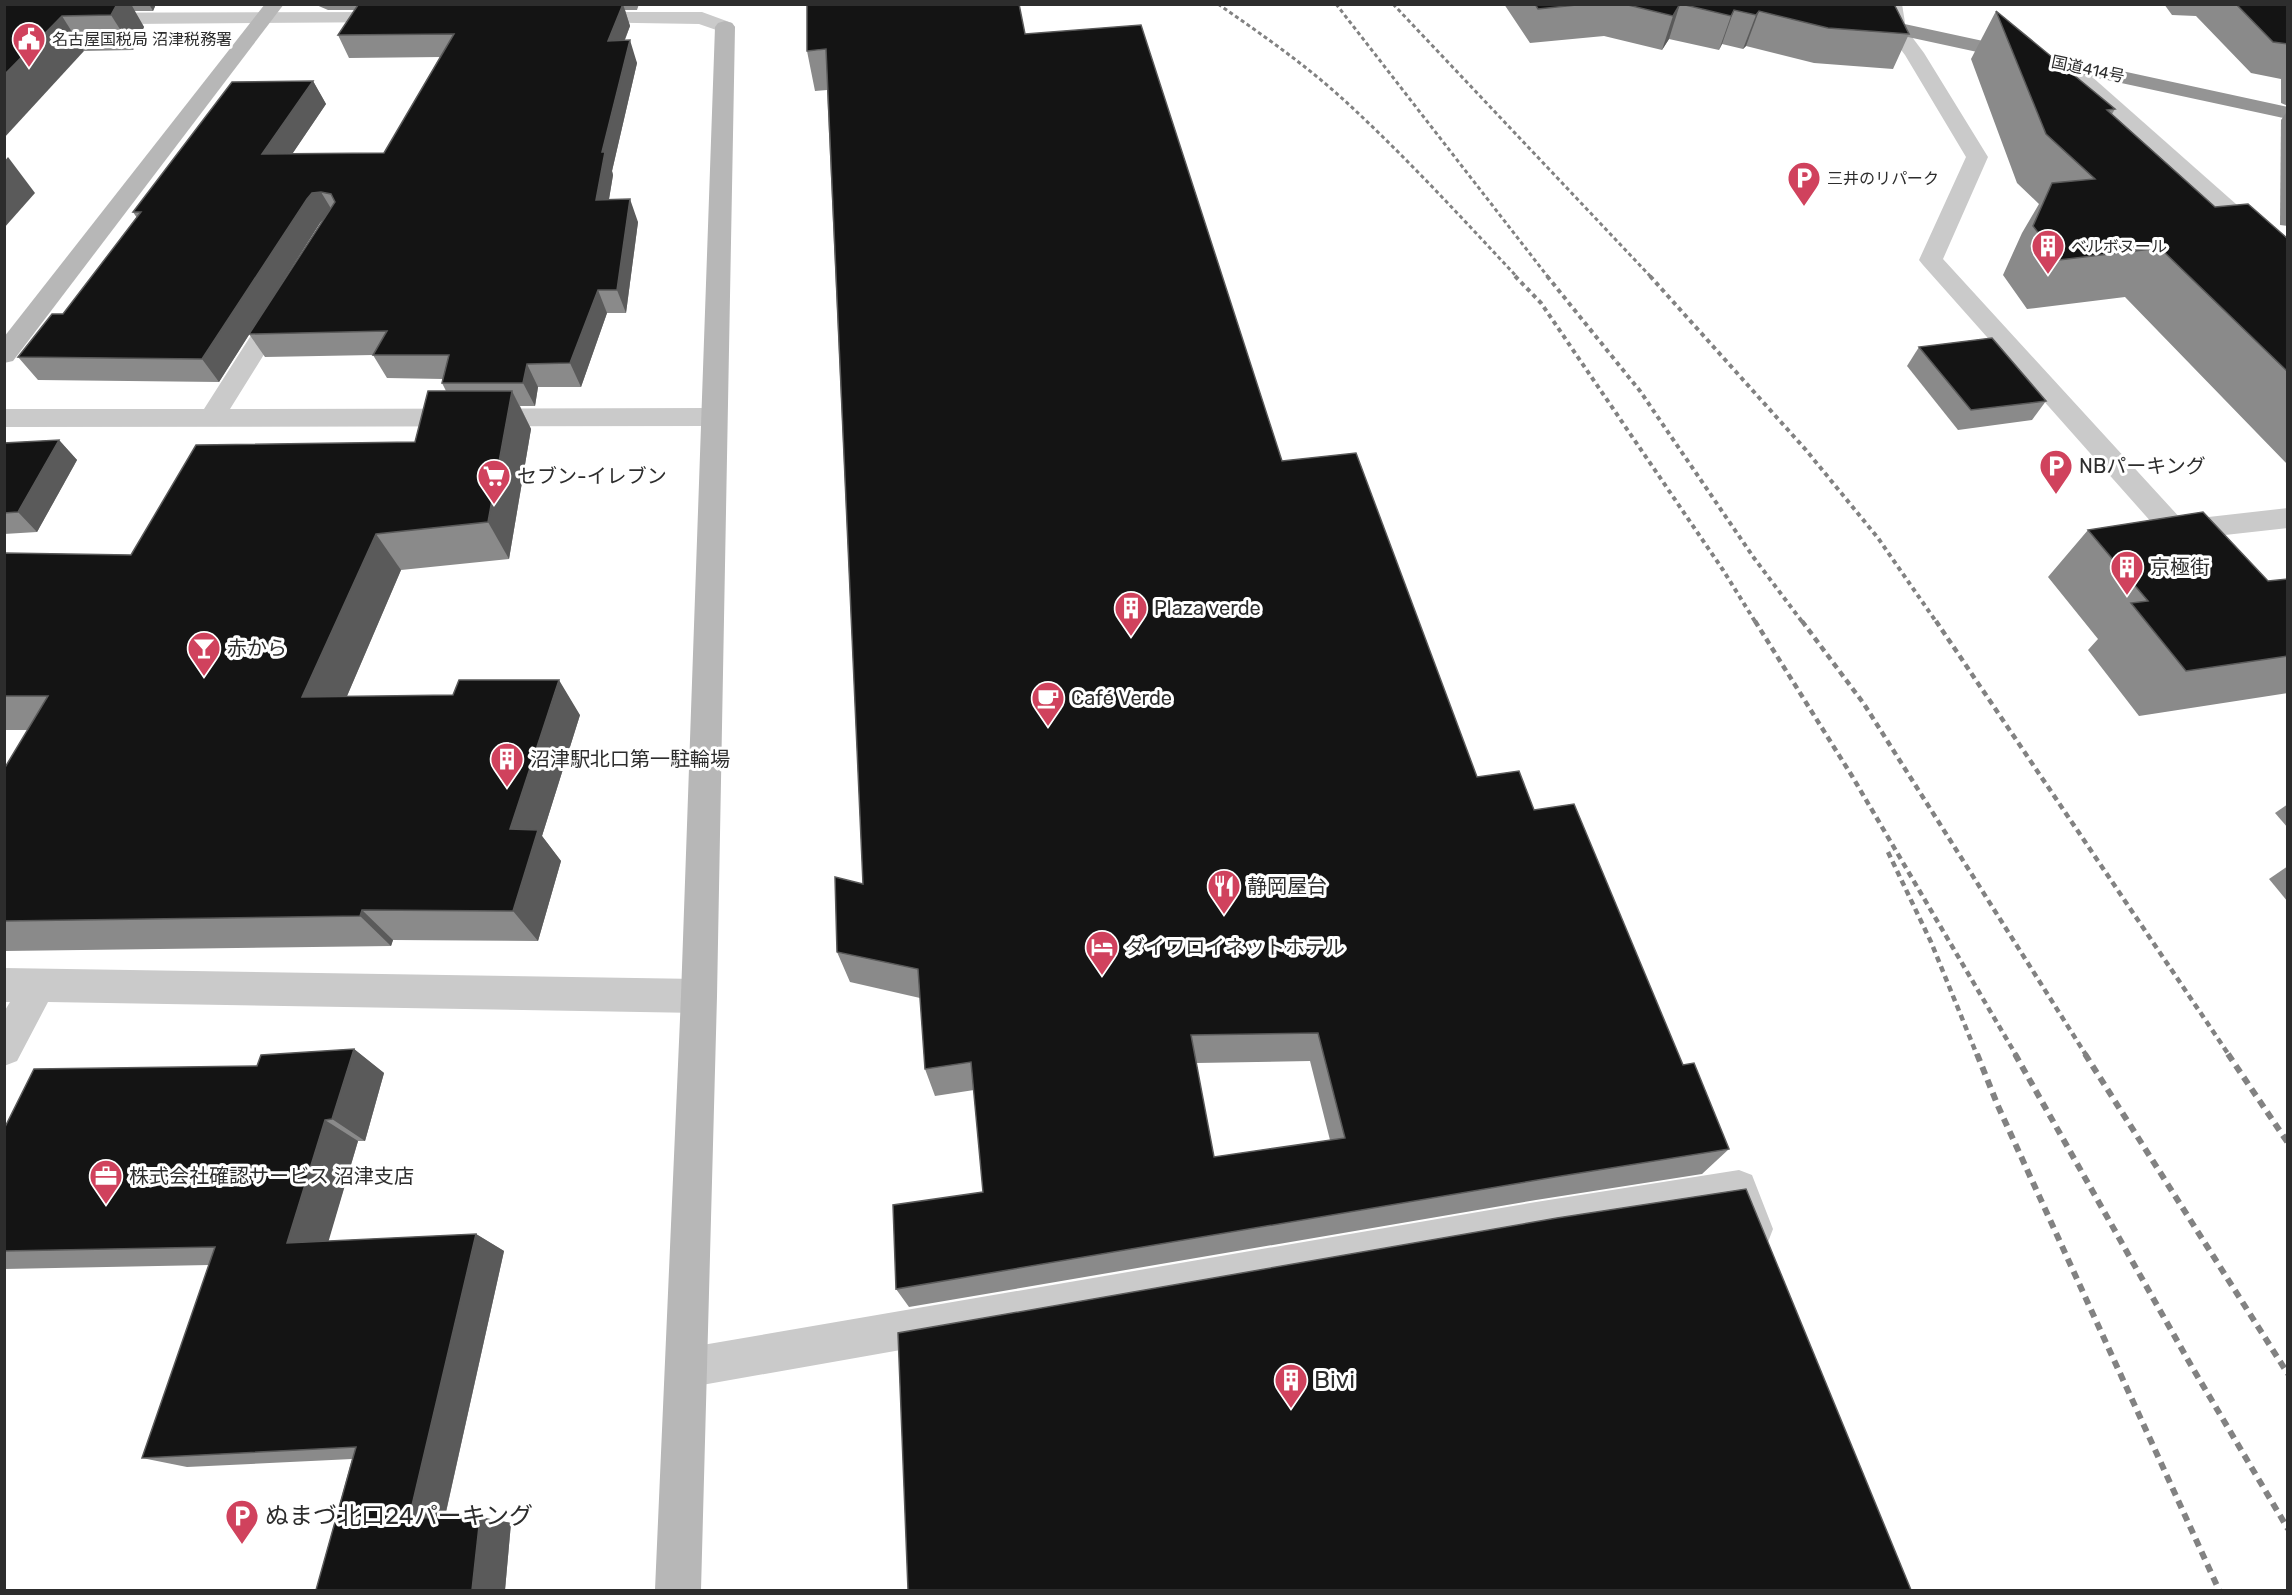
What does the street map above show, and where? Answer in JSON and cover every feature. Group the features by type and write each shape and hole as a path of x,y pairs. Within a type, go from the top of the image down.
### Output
{"highway":[{"name":"国道414号","path":"1783,4 2288,113"}],"street":[{"path":"1892,4 1896,30 1914,53 1977,157 1931,260 2213,573"},
{"path":"4,355 270,11"},
{"path":"4,19 270,11 418,18"},
{"path":"560,18 702,18 725,27 699,996 678,1590"},
{"path":"2066,64 2288,263"},
{"path":"212,417 297,282"},
{"path":"4,418 713,417"},
{"path":"2176,531 2288,518"},
{"path":"4,1049 22,985 699,996"}],"lane":[{"path":"685,1368 1536,1220 1739,1188 1769,1264"}],"building":[{"path":"4,4 117,4 111,15 62,16 4,75"},
{"path":"356,4 623,4 608,41 630,40 602,152 605,152 596,200 630,199 617,290 598,290 570,363 527,364 523,383 442,383 449,355 373,355 387,331 249,334 335,202 331,194 321,192 312,193 307,199 202,359 18,357 52,314 63,314 141,212 133,212 232,82 313,81 262,154 384,153 454,34 338,35 358,5"},
{"path":"807,4 1019,4 1025,34 1141,25 1282,461 1356,453 1477,777 1519,771 1534,810 1574,804 1683,1065 1694,1063 1729,1149 896,1289 893,1205 983,1192 971,1062 925,1069 918,969 837,952 835,877 863,884 826,49 807,51","holes":["1318,1033 1345,1138 1214,1157 1191,1035"]},
{"path":"1535,4 1586,4 1538,9"},
{"path":"1624,4 1680,4 1673,16"},
{"path":"1681,4 1894,4 1909,34 1828,28 1759,11 1756,15 1734,10 1731,16"},
{"path":"2236,4 2288,4 2288,44 2273,42"},
{"path":"1996,11 2115,109 2107,110 2215,207 2248,204 2288,239 2288,372 2160,248 2059,260 2033,226 2052,183 2095,179 2046,134"},
{"path":"1992,338 2046,401 1971,410 1919,347"},
{"path":"428,391 512,391 488,522 376,534 302,697 453,695 459,680 559,680 510,829 538,830 513,911 362,910 360,916 4,921 4,769 48,696 4,696 4,553 131,555 196,445 415,442"},
{"path":"59,440 18,512 4,513 4,443"},
{"path":"2203,512 2268,581 2288,579 2288,656 2186,671 2131,603 2148,601 2088,530"},
{"path":"354,1049 332,1119 325,1120 287,1243 476,1234 409,1518 480,1517 472,1590 316,1590 356,1447 142,1458 215,1247 4,1251 4,1129 34,1069 257,1066 261,1055"},
{"name":"Bivi","path":"1746,1189 1911,1590 908,1590 898,1333 1557,1218"}],"railway":[{"path":"1218,4 1299,62 1345,101 1411,165 1517,277"},
{"path":"1336,4 1548,277"},
{"path":"1393,4 1651,277"},
{"path":"1515,276 1541,303 1723,570 1756,623"},
{"path":"1547,276 1640,391 1754,558 1803,623"},
{"path":"1650,276 1806,450 1878,538 1937,623"},
{"path":"1755,621 1852,776 2016,1055"},
{"path":"1802,621 1864,704 2086,1055"},
{"path":"1936,621 2229,1055"},
{"path":"1888,852 1931,942 1977,1055"},
{"path":"1977,1054 1998,1106 2219,1590"},
{"path":"2015,1054 2192,1367 2288,1529"},
{"path":"2085,1054 2288,1374"},
{"path":"2228,1054 2288,1143"}],"place":[{"name":"名古屋国税局 沼津税務署","path":"29,68"},
{"name":"三井のリパーク","path":"1804,207"},
{"name":"ベルボヌール","path":"2048,275"},
{"name":"NBパーキング","path":"2056,495"},
{"name":"セブン-イレブン","path":"494,505"},
{"name":"京極街","path":"2127,596"},
{"name":"Plaza verde","path":"1131,637"},
{"name":"赤から","path":"204,677"},
{"name":"Café Verde","path":"1048,727"},
{"name":"沼津駅北口第一駐輪場","path":"507,788"},
{"name":"静岡屋台","path":"1224,915"},
{"name":"ダイワロイネットホテル","path":"1102,976"},
{"name":"株式会社確認サービス 沼津支店","path":"106,1205"},
{"name":"Bivi","path":"1291,1409"},
{"name":"ぬまづ北口24パーキング","path":"242,1545"}]}
